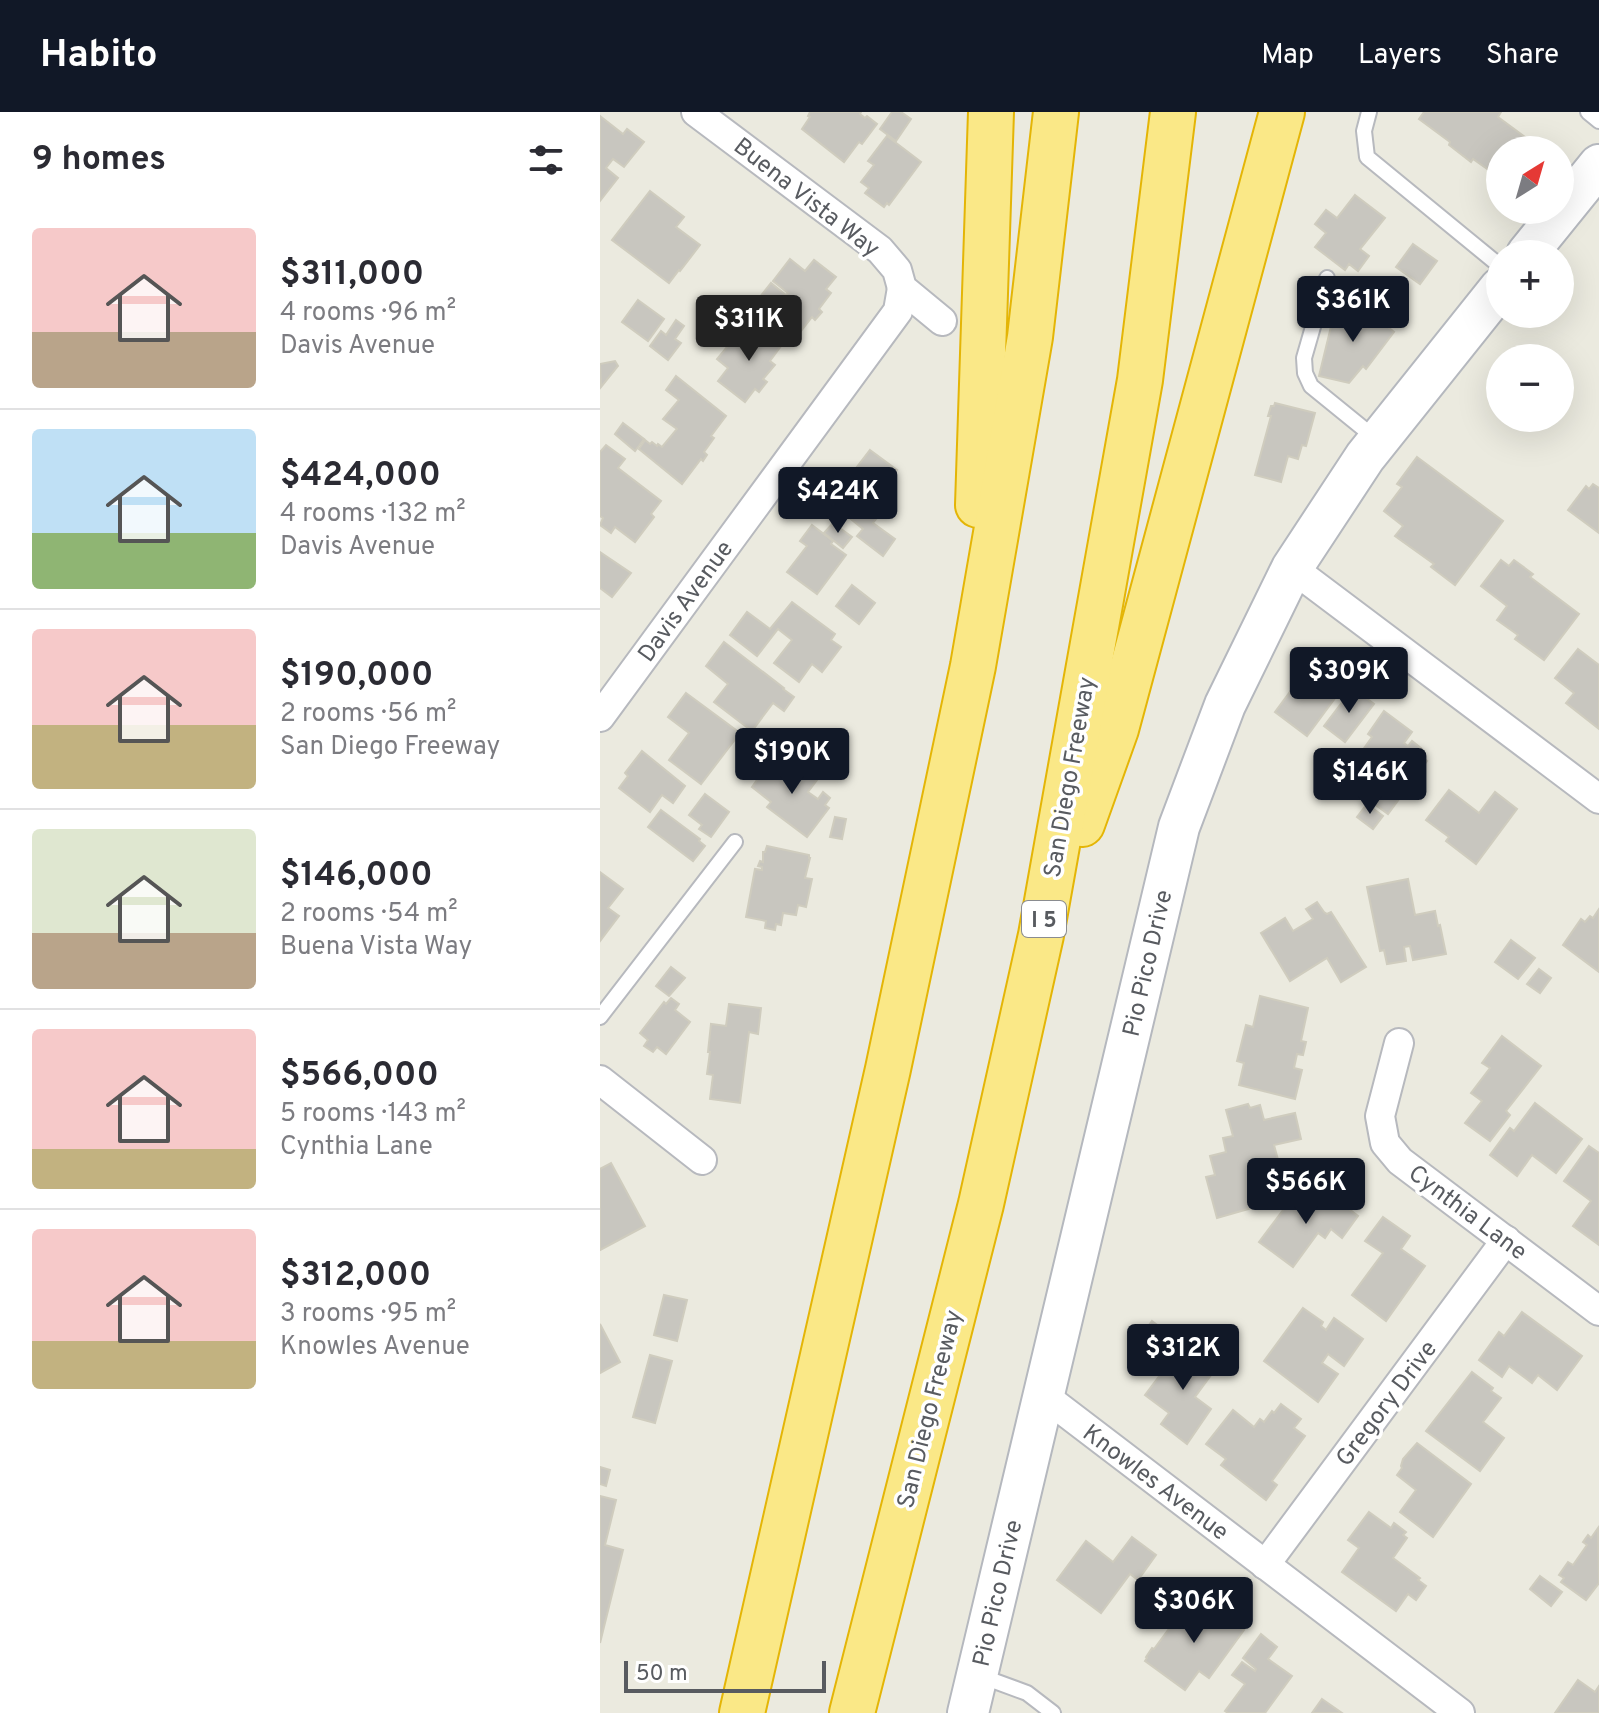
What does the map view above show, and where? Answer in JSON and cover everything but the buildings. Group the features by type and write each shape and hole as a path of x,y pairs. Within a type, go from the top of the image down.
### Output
{"highway":[{"path":"973,666 991,112"},
{"path":"743,1705 888,1069 973,666 1030,337 1056,112"},
{"name":"San Diego Freeway","path":"852,1713 981,1204 1041,935 1140,380 1173,112"},
{"path":"1041,935 1116,729 1282,112"}],"street":[{"name":"Buena Vista Way","path":"696,112 880,250 897,270 902,288 942,321"},
{"path":"1538,240 1599,165"},
{"name":"Davis Avenue","path":"600,717 898,311 902,288"},
{"name":"Pio Pico Drive","path":"973,1694 1179,827 1225,705 1292,568 1365,457 1486,306"},
{"path":"1292,568 1599,799"},
{"name":"Cynthia Lane","path":"1399,1043 1380,1116 1385,1143 1400,1161 1599,1311"},
{"path":"600,1080 702,1160"},
{"name":"Gregory Drive","path":"1265,1565 1506,1240"},
{"name":"Knowles Avenue","path":"1043,1395 1460,1713"}],"lane":[{"path":"1369,112 1364,131 1367,157 1486,255"},
{"path":"1588,112 1599,121"},
{"path":"1327,278 1304,358 1305,373 1311,386 1378,441"},
{"path":"600,1017 735,842"},
{"path":"973,1694 1027,1693 1053,1713"}]}
